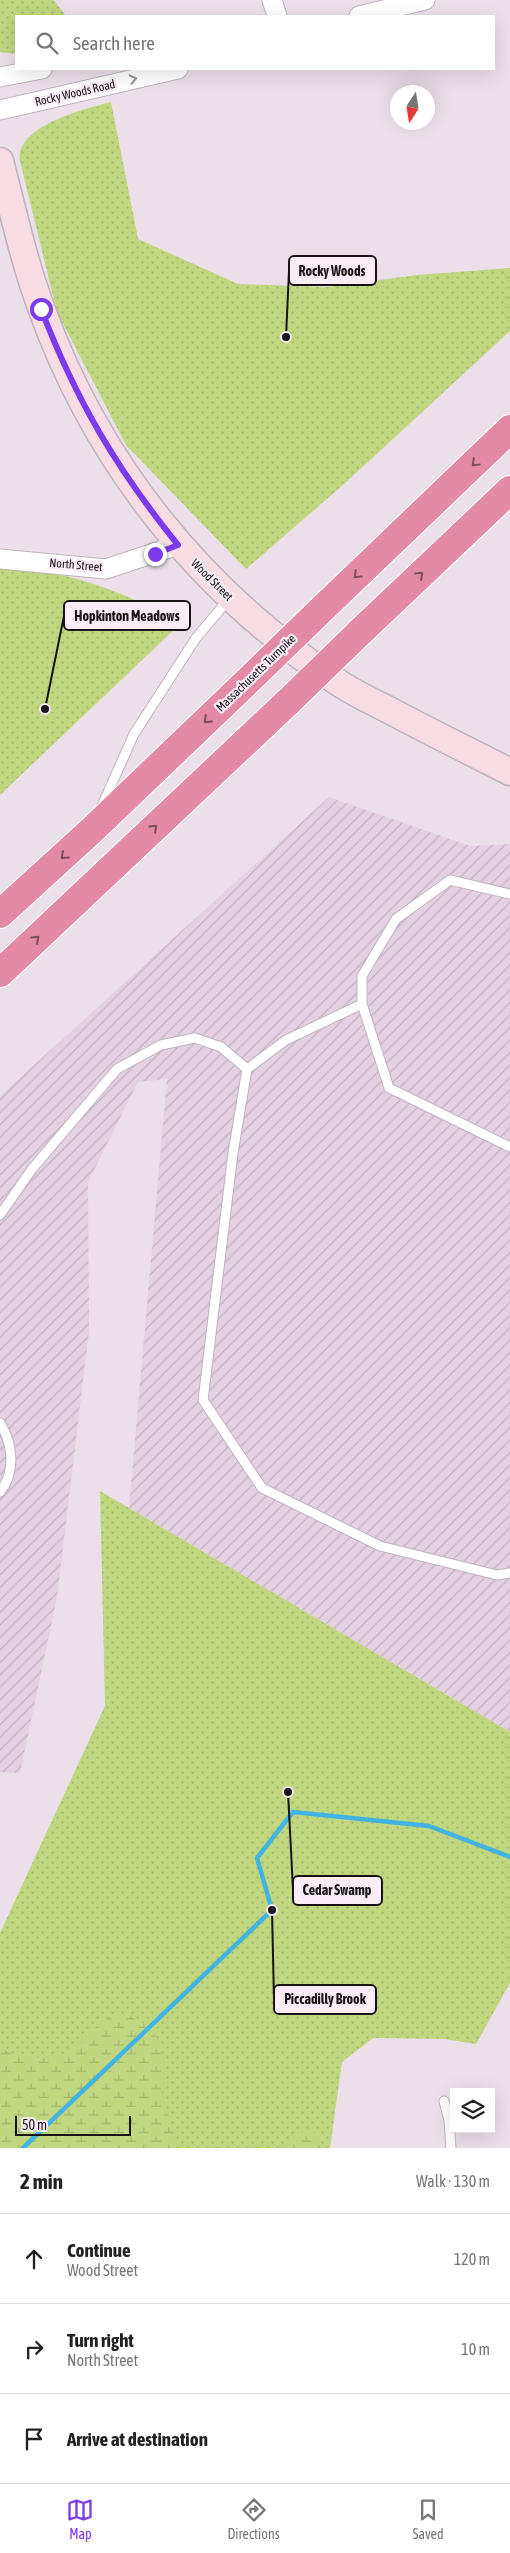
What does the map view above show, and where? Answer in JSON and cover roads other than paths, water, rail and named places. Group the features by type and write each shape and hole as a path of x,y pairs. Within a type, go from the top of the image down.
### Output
{"highway":[{"name":"Massachusetts Turnpike","path":"0,914 92,830 510,429"},
{"path":"0,973 510,490"}],"main road":[{"name":"Wood Street","path":"0,161 33,284 68,374 99,436 118,465 178,545 230,599 340,684 510,772"}],"street":[{"path":"272,0 277,15"},
{"path":"363,15 425,0"},
{"path":"0,77 37,70"},
{"name":"Rocky Woods Road","path":"0,110 174,70"},
{"name":"North Street","path":"0,558 106,569 178,545"}],"lane":[{"path":"92,830 134,734 196,638 230,599"},
{"path":"510,894 450,880 396,919 362,976 362,1004 389,1088 510,1147"},
{"path":"362,1004 286,1040 247,1069 233,1153 203,1400 262,1488 380,1546 497,1575 510,1573"},
{"path":"0,1215 32,1170 117,1069 161,1046 195,1038 221,1047 247,1069"},
{"path":"0,1423 8,1436 12,1462 7,1483 0,1492"},
{"path":"444,2101 449,2120 451,2148"}],"waterway":[{"path":"23,2148 272,1910 257,1858 293,1812 429,1826 510,1857"}],"place":[{"name":"Rocky Woods","path":"286,337"},
{"name":"Hopkinton Meadows","path":"45,709"},
{"name":"Cedar Swamp","path":"288,1792"},
{"name":"Piccadilly Brook","path":"272,1910"}]}
